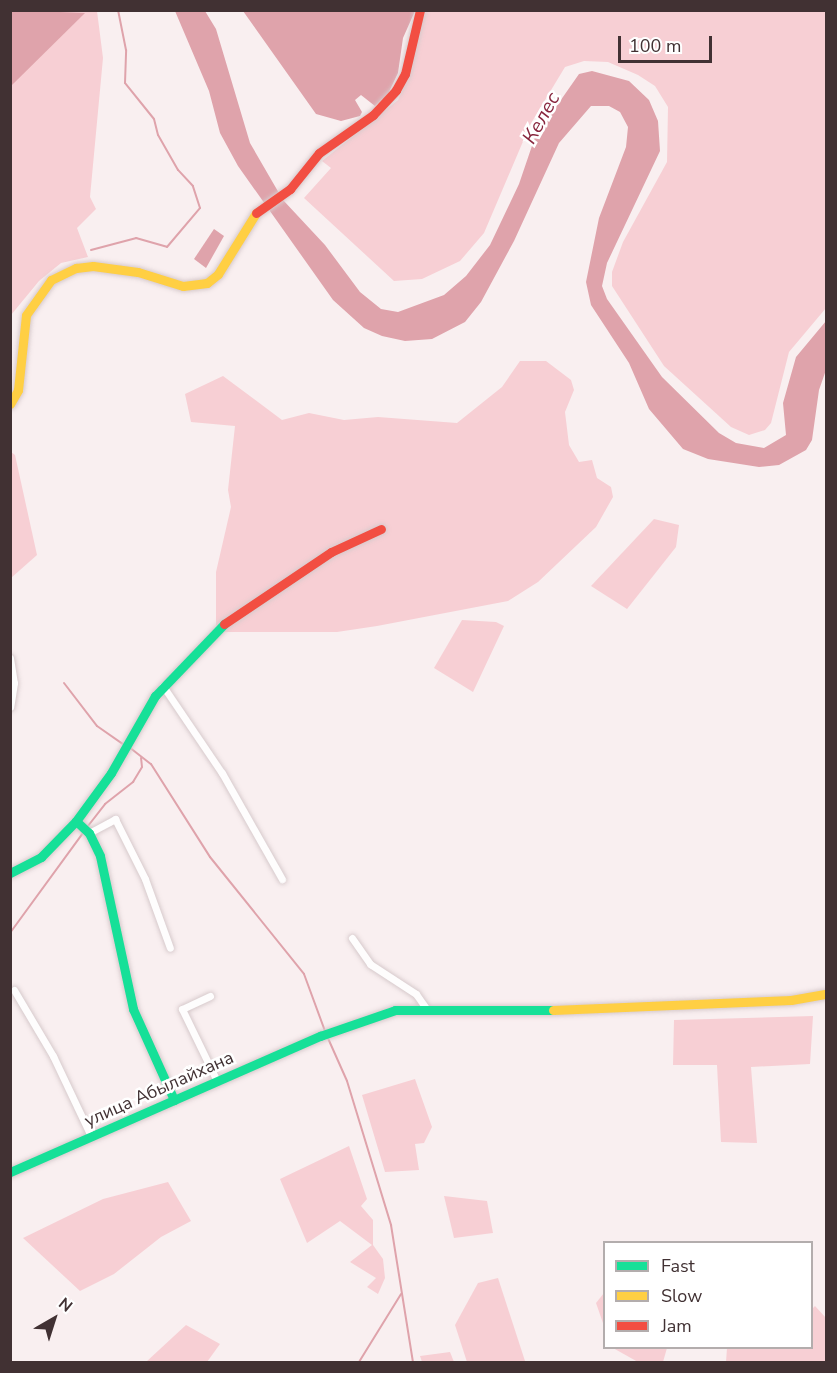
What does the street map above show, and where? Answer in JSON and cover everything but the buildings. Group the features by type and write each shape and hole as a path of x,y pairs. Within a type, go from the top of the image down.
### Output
{"street":[{"path":"10,404 18,390 26,315 51,280 76,268 93,266 138,272 183,286 202,285 218,273 245,225 290,189 319,153 373,115 396,90 405,74 420,10"},
{"path":"10,873 41,857 76,821 163,686 208,637 252,602 331,552 381,529"},
{"path":"10,658 14,683 10,706"},
{"path":"163,686 222,773 282,879"},
{"path":"89,833 115,819 145,879 170,948"},
{"path":"76,821 89,833 99,856 120,934 133,1009 174,1100"},
{"path":"352,938 370,964 416,994 425,1007"},
{"path":"14,990 52,1056 91,1136"},
{"name":"улица Абылайхана","path":"11,1171 320,1036 395,1010 425,1007 598,1010 791,1000 826,994"},
{"path":"210,996 182,1009 217,1081"}],"shaded area":[{"path":"10,11 85,13 11,86"},
{"path":"11,11 97,11 103,58 90,197 96,209 77,228 88,257 61,263 39,281 11,315"},
{"name":"Келес","path":"175,11 205,11 216,29 250,143 283,200 325,245 360,292 381,309 398,312 444,295 466,276 490,245 519,184 535,137 579,74 592,71 629,81 649,100 658,121 660,151 607,263 602,286 607,299 662,377 719,433 736,443 764,448 786,435 783,403 796,357 826,321 826,370 819,390 812,440 806,450 779,465 759,467 708,459 683,449 649,409 629,363 591,305 586,282 599,218 626,147 628,127 620,112 609,106 591,106 559,143 514,241 481,302 465,322 432,339 405,341 382,336 364,328 333,300 238,166 220,133 209,91"},
{"path":"243,11 415,11 403,38 398,73 388,94 375,106 361,95 355,100 362,112 360,116 341,121 316,114"},
{"path":"426,11 826,11 826,308 789,352 771,423 765,430 749,435 731,427 664,366 612,286 612,272 623,242 667,162 668,107 655,86 638,75 608,62 584,61 565,67 530,125 484,233 460,261 422,279 394,281 304,198 331,168 322,161 398,100 412,69 417,34"},
{"path":"214,229 224,236 206,268 194,259"},
{"path":"520,361 546,361 571,380 574,390 565,412 569,445 579,462 592,460 597,478 611,487 613,497 596,527 538,582 508,601 337,632 223,632 216,625 216,572 231,507 228,490 235,426 191,422 185,394 223,376 282,420 309,413 344,420 378,417 457,423 502,387"},
{"path":"11,452 15,455 37,555 11,578"},
{"path":"654,519 679,525 676,547 627,609 591,586"},
{"path":"462,620 496,622 504,626 473,692 434,668"},
{"path":"813,1016 810,1064 751,1067 757,1143 721,1142 717,1065 673,1065 674,1020"},
{"path":"415,1079 432,1127 424,1143 415,1144 419,1170 385,1172 362,1095"},
{"path":"349,1146 367,1199 361,1206 373,1220 373,1245 383,1259 385,1278 378,1294 367,1287 376,1278 350,1262 372,1245 340,1221 307,1243 280,1179"},
{"path":"168,1182 191,1221 161,1237 114,1274 80,1291 23,1238 103,1199"},
{"path":"444,1196 487,1201 493,1233 454,1238"},
{"path":"498,1278 525,1361 467,1362 455,1325 478,1283"},
{"path":"603,1294 603,1323 596,1303"},
{"path":"815,1306 826,1318 826,1362 726,1362 727,1349 813,1349 813,1308"},
{"path":"186,1325 220,1344 207,1362 146,1362"},
{"path":"615,1349 667,1349 663,1362 638,1362"},
{"path":"450,1352 454,1362 422,1362 420,1356"}],"waterway":[{"path":"91,250 136,238 167,247 200,208 193,186 178,170 158,135 154,119 125,83 126,50 118,10"},
{"path":"64,683 97,726 124,745"},
{"path":"129,747 151,764 210,857 304,974 325,1031"},
{"path":"88,826 105,804 133,782 142,767 141,758"},
{"path":"10,933 83,833"},
{"path":"327,1036 347,1081 391,1225 413,1362"},
{"path":"359,1362 401,1294"}],"traffic: fast":[{"path":"10,873 41,857 76,821 111,773 155,696 224,624"},
{"path":"76,821 89,833 100,856 133,1009 174,1100"},
{"path":"10,1172 320,1036 395,1010 553,1010"}],"traffic: slow":[{"path":"10,404 18,390 26,315 51,280 76,268 93,266 138,272 183,286 207,283 218,274 256,213"},
{"path":"553,1010 791,1000 826,994"}],"traffic: jam":[{"path":"256,213 290,189 319,153 373,115 396,90 405,74 420,10"},
{"path":"224,624 331,552 381,529"}]}
